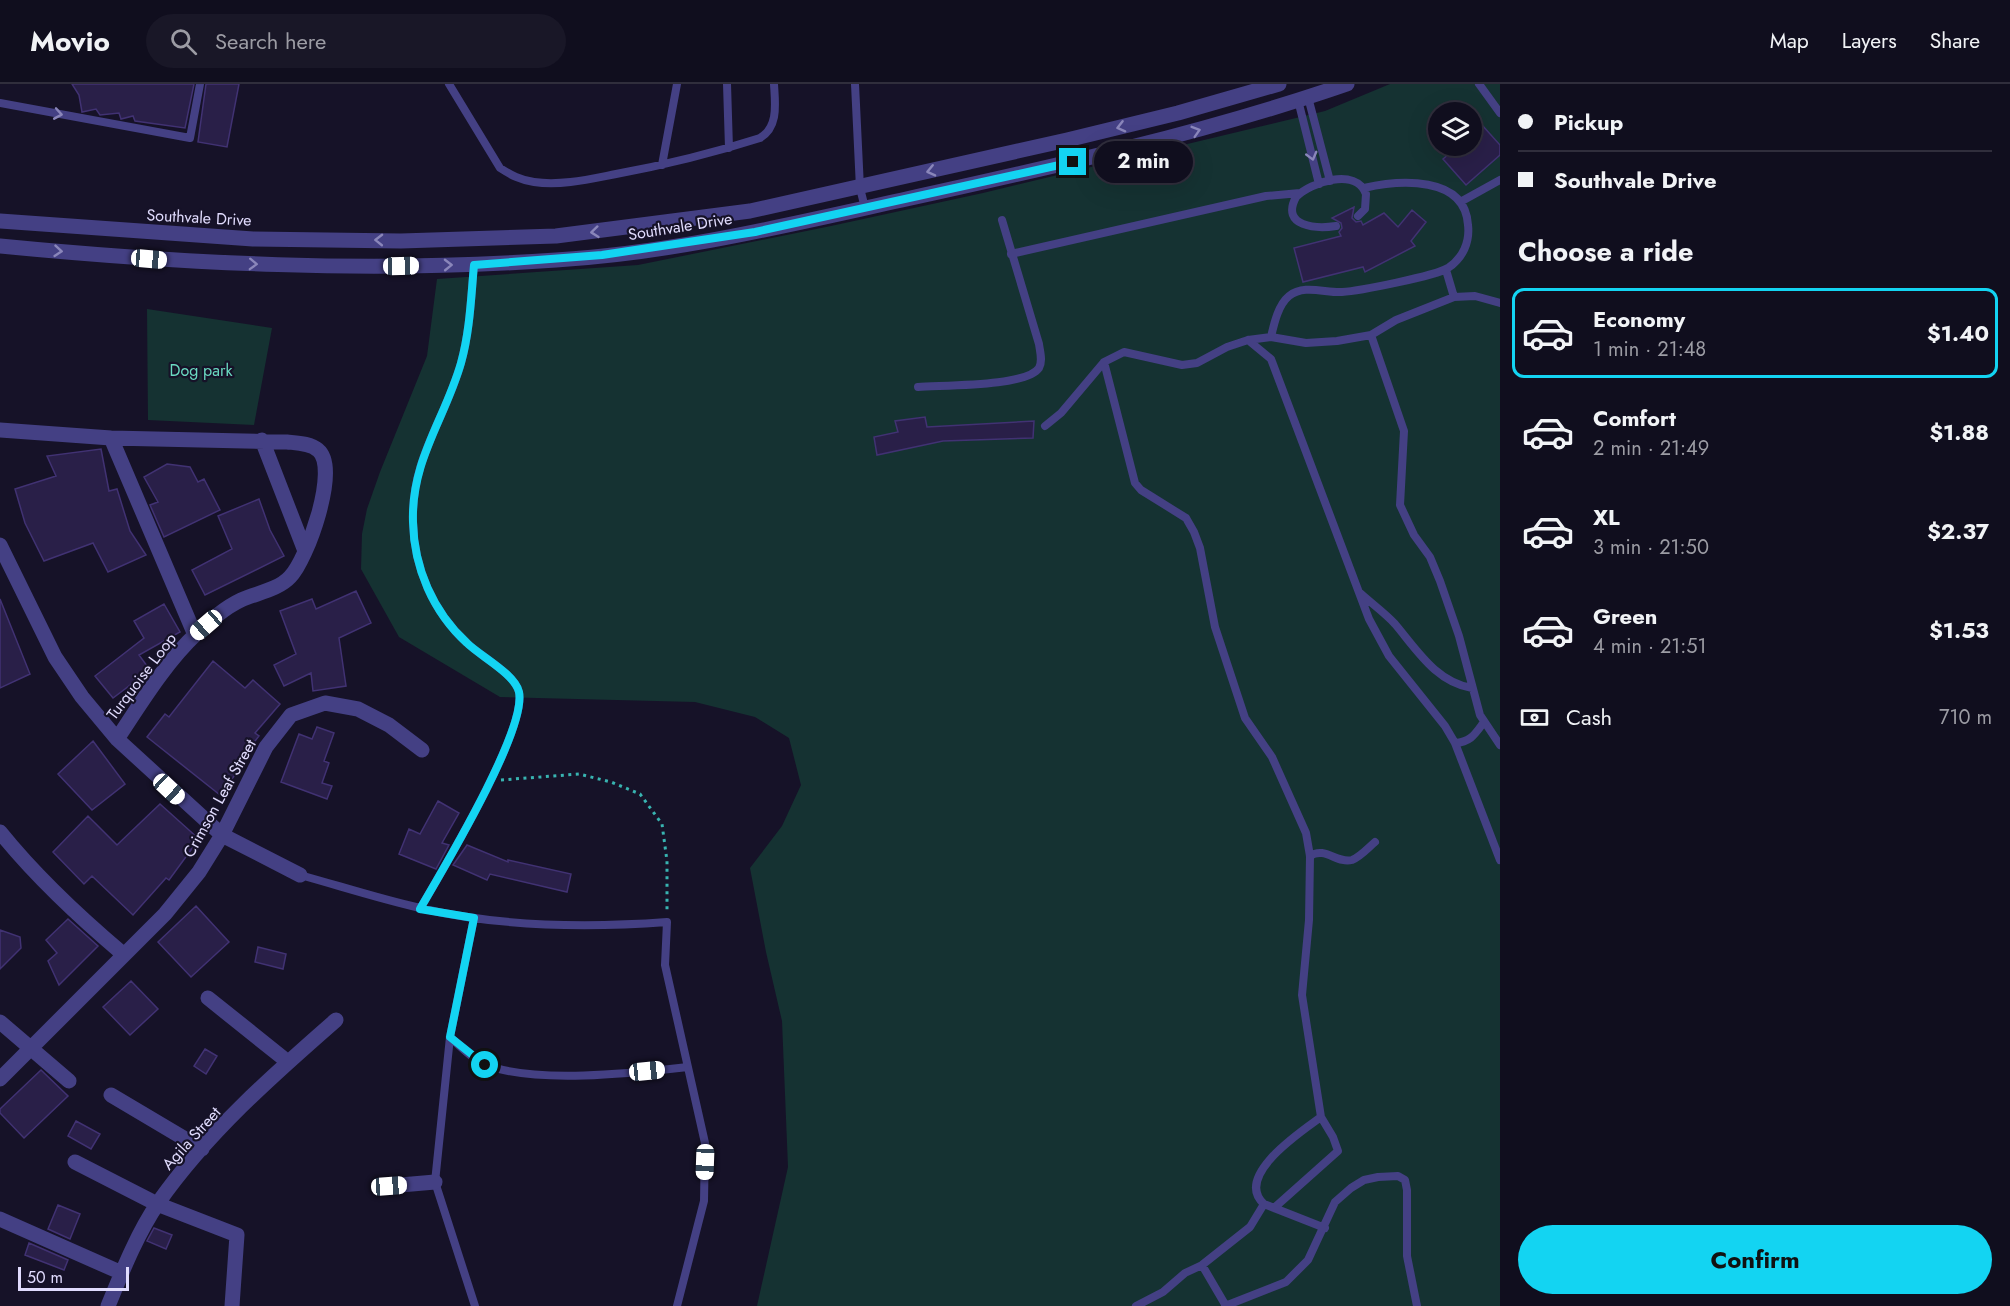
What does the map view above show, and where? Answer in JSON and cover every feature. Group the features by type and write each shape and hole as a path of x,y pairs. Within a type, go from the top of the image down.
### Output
{"street":[{"name":"Southvale Drive","path":"0,220 241,238 474,240 556,236 642,227 750,211 860,188 1178,113 1279,84"},
{"name":"Southvale Drive","path":"0,246 171,261 252,264 474,265 560,260 645,250 755,232 1073,162 1186,134 1347,84"},
{"name":"Turquoise Loop","path":"0,430 111,438 262,440 308,445 319,450 325,462 324,492 306,551 289,579 240,601 217,615 195,635 117,739"},
{"path":"111,438 195,635"},
{"path":"262,440 306,551"},
{"path":"0,545 55,657 82,697 117,739 222,835 300,875"},
{"name":"Crimson Leaf Street","path":"0,1079 31,1051 123,954 165,914 199,872 222,835 266,747 291,715 325,703 358,709 389,725 422,750"},
{"path":"0,832 29,868 76,915 123,954"},
{"path":"208,998 288,1062"},
{"name":"Agila Street","path":"108,1306 157,1204 202,1149 288,1062 336,1020"},
{"path":"0,1022 31,1051 69,1081"},
{"path":"111,1095 202,1149"},
{"path":"75,1162 157,1204 237,1235 232,1306"},
{"path":"389,1186 435,1182"},
{"path":"0,1219 122,1273"}],"lane":[{"path":"0,103 190,138 200,84"},
{"path":"449,84 500,168 513,177 534,182 578,181 662,165 729,148 767,134 774,116 774,84"},
{"path":"662,165 677,84"},
{"path":"727,84 729,148"},
{"path":"855,84 860,188 864,208"},
{"path":"1479,84 1500,112"},
{"path":"1303,99 1330,181"},
{"path":"1303,99 1319,184"},
{"path":"1011,254 1254,198 1300,193 1330,181 1349,179 1364,188 1416,183 1444,190 1462,201 1468,220 1469,234 1465,250 1446,270 1366,289 1340,292 1298,291 1287,297 1276,316 1271,337"},
{"path":"1462,201 1500,180"},
{"path":"1358,216 1366,202 1364,188"},
{"path":"1300,193 1293,203 1298,221 1305,227 1336,226"},
{"path":"918,387 1004,381 1025,377 1039,368 1041,358 1039,344 1002,220"},
{"path":"420,909 490,779 513,730 519,710 519,692 514,682 466,643 436,606 419,568 413,523 415,486 431,434 462,356 474,265"},
{"path":"1446,270 1454,297"},
{"path":"1045,426 1061,413 1104,362 1124,352 1172,364 1190,364 1248,340 1271,337 1306,343 1337,341 1371,335 1396,320 1454,297 1475,296 1500,303"},
{"path":"1371,335 1404,431 1400,505 1414,536 1430,557 1459,636 1472,688 1485,722 1500,745"},
{"path":"1248,340 1271,359 1369,619 1389,656 1445,726 1455,743 1500,860"},
{"path":"1104,362 1135,483 1141,490 1186,518 1194,532 1200,549 1215,627 1241,708 1245,718 1272,757 1306,833 1310,856 1309,920 1302,995 1321,1117 1334,1137 1338,1151 1274,1208"},
{"path":"1359,593 1394,622 1426,662 1437,672 1458,686 1472,688"},
{"path":"1455,743 1466,742 1472,738 1485,722"},
{"path":"1310,856 1322,852 1343,860 1353,860 1376,842"},
{"path":"300,875 420,909 474,918 554,925 615,926 667,922 665,965 705,1143 704,1201 678,1306"},
{"path":"474,918 450,1037 435,1182 475,1306"},
{"path":"450,1037 485,1065 523,1072 566,1075 628,1073 687,1067"},
{"path":"1321,1117 1266,1160 1257,1187 1259,1200 1264,1204 1324,1228"},
{"path":"1202,1265 1226,1306 1286,1282 1308,1260 1335,1202 1364,1180 1389,1176 1405,1180 1407,1256 1417,1306"},
{"path":"1136,1306 1163,1292 1185,1273 1202,1265 1250,1227 1264,1204"}],"path":[{"path":"490,779 547,779 579,774 611,782 640,794 662,824 667,861 667,922"}],"green space":[{"path":"1390,84 1500,84 1500,1306 757,1306 788,1167 782,1021 750,868 782,826 801,785 789,738 755,717 695,702 500,697 399,637 361,569 362,534 367,509 427,356 437,279 638,265 983,193 1325,111"},
{"name":"Dog park","path":"147,309 272,328 254,425 148,420"}],"building":[{"path":"72,84 194,84 185,128 135,121 133,116 121,119 119,113 100,115 96,109 82,112 79,95"},
{"path":"206,84 239,84 227,147 198,142"},
{"path":"1482,125 1500,145 1500,155 1466,185 1443,159 1446,156 1482,156"},
{"path":"1354,207 1352,218 1356,222 1361,221 1363,225 1384,213 1398,227 1412,210 1426,222 1411,241 1415,246 1365,272 1363,267 1303,282 1294,248 1341,236 1339,232 1342,228 1341,223 1332,218"},
{"path":"925,417 927,427 1034,421 1033,438 943,441 877,455 874,437 898,432 895,421"},
{"path":"101,449 109,491 117,489 130,531 146,555 108,572 93,543 44,561 25,523 15,489 56,476 47,456"},
{"path":"167,464 190,467 198,482 204,479 220,510 164,537 150,505 158,502 144,477"},
{"path":"259,499 270,530 284,556 205,595 192,570 232,549 218,516"},
{"path":"356,591 371,623 339,638 346,686 313,691 311,673 284,686 274,665 296,654 280,611 312,599 316,609"},
{"path":"0,599 30,674 0,688"},
{"path":"164,604 180,632 139,655 150,670 113,698 95,676 144,638 134,621"},
{"path":"213,661 245,688 253,680 280,704 255,733 259,736 234,768 238,771 220,795 147,737 165,714 169,717"},
{"path":"317,727 334,733 324,761 329,763 322,783 332,786 327,799 281,782 299,734 312,739"},
{"path":"93,741 125,784 92,810 58,774"},
{"path":"438,801 459,813 442,843 449,845 436,869 399,854 409,829 420,834"},
{"path":"160,804 199,839 169,880 166,878 133,915 92,876 84,884 53,852 88,816 117,845"},
{"path":"467,845 508,862 508,860 571,874 567,892 490,874 487,880 453,865"},
{"path":"196,906 229,942 191,977 158,942"},
{"path":"68,919 98,946 59,985 48,961 57,953 46,940"},
{"path":"0,930 20,937 21,948 0,969"},
{"path":"258,947 286,954 283,969 255,962"},
{"path":"131,981 158,1009 130,1035 103,1007"},
{"path":"205,1049 217,1056 206,1074 194,1066"},
{"path":"41,1070 68,1096 24,1138 0,1113 0,1109"},
{"path":"76,1121 100,1134 91,1149 68,1136"},
{"path":"58,1205 80,1214 70,1239 48,1229"},
{"path":"154,1228 172,1235 166,1249 147,1241"},
{"path":"29,1243 68,1260 64,1270 25,1255"}],"route":[{"path":"485,1065 450,1037 474,918 420,909 446,864 513,730 519,710 519,692 514,682 466,643 436,606 419,568 413,523 415,486 431,434 460,366 467,338 474,265 560,260 645,250 755,232 1073,162"}]}
